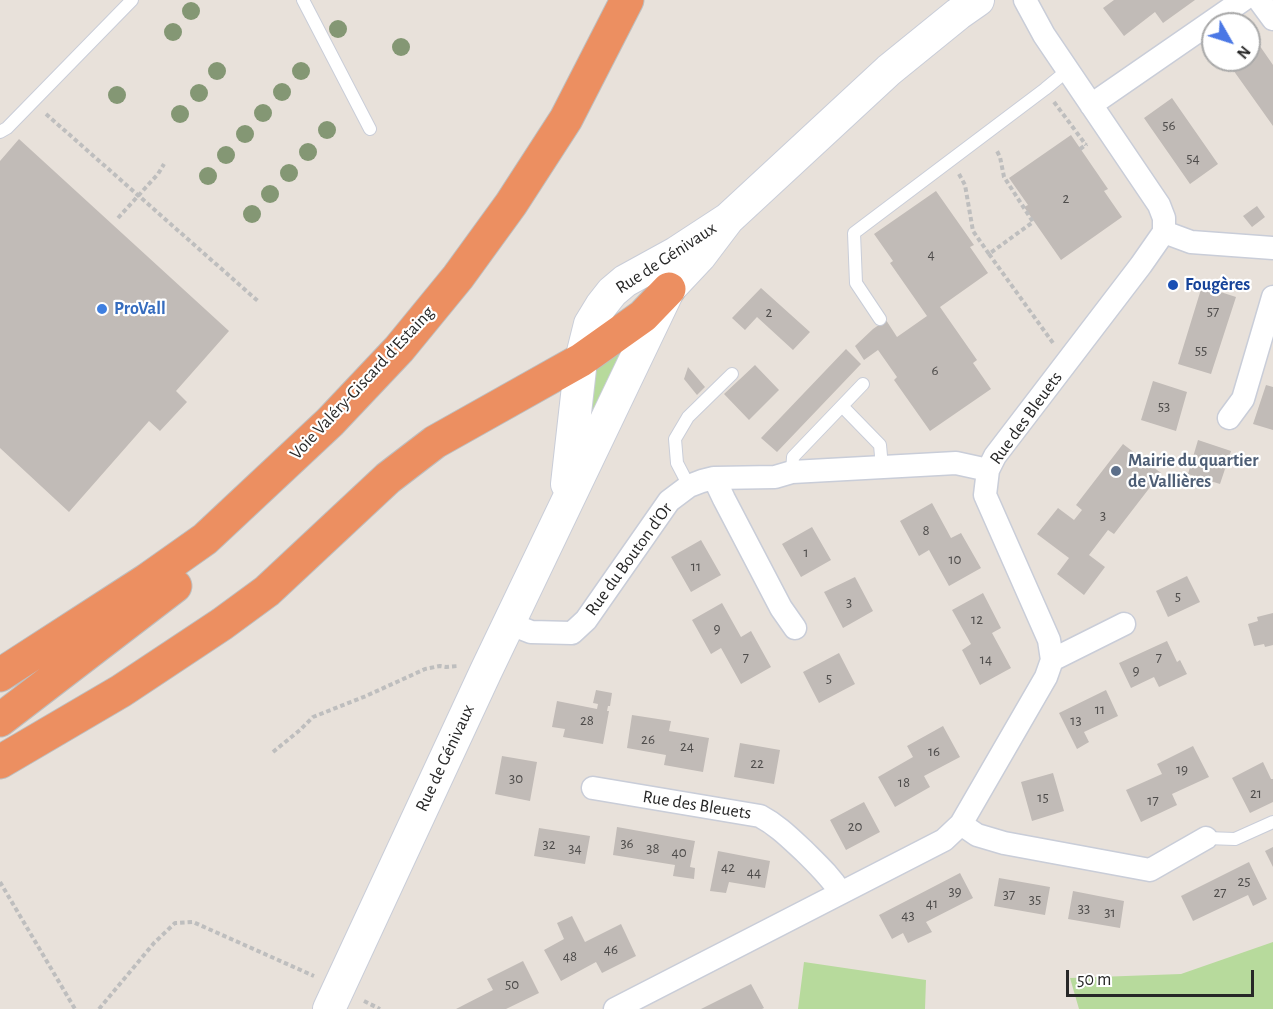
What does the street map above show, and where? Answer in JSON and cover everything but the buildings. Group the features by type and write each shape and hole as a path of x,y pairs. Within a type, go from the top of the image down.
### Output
{"highway":[{"name":"Voie Valéry-Giscard d'Estaing","path":"0,675 137,587 206,539 330,422 399,349 459,277 511,204 566,119 627,0"},
{"path":"0,762 121,691 222,624 267,591 388,478 435,442 581,360 643,316 669,289"},
{"path":"0,720 162,597 234,539 330,422"}],"street":[{"name":"Rue de Génivaux","path":"564,509 581,360 590,324 612,292 625,281 676,253 728,219 889,70 978,0"},
{"path":"1025,0 1044,35 1159,205 1164,218 1164,231 1191,242 1273,248"},
{"path":"1091,105 1244,0"},
{"path":"1259,0 1273,19"},
{"name":"Rue de Génivaux","path":"326,995 486,670 669,289 700,256 728,219"},
{"name":"Rue des Bleuets","path":"1052,660 1049,640 985,495 988,470 995,456 1164,231"},
{"path":"1229,418 1243,399 1273,297"},
{"name":"Rue du Bouton d'Or","path":"508,623 531,632 572,633 586,620 669,501 688,486 702,481 714,478 775,477 792,472 956,463 988,470"},
{"path":"714,478 781,608 795,628"},
{"path":"615,1009 944,840 960,824 1046,677 1052,660 1124,624"},
{"name":"Rue des Bleuets","path":"593,788 760,816 775,824 822,868 841,893"},
{"path":"960,824 977,835 1004,843 1150,870 1206,838"}],"lane":[{"path":"0,132 7,128 132,0"},
{"path":"303,0 370,129"},
{"path":"880,319 856,284 854,233 1068,70"},
{"path":"688,486 677,463 675,439 688,417 732,374"},
{"path":"792,472 794,457 864,384"},
{"path":"842,406 880,446 882,467"},
{"path":"1206,838 1235,839 1273,822"}],"path":[{"path":"1050,96 1086,145 1080,149"},
{"path":"32,102 259,302"},
{"path":"989,254 1033,222 1004,177 1000,157"},
{"path":"949,162 966,185 973,231 1054,344 1071,357"},
{"path":"118,218 158,174 164,164"},
{"path":"273,752 313,717 424,669 440,666 466,666 486,670"},
{"path":"0,882 75,1009"},
{"path":"99,1009 154,943 176,923 194,922 326,995"}],"green space":[{"path":"627,346 588,437 592,372"},
{"path":"1273,942 1273,1009 1079,1009 1070,978 1181,974"},
{"path":"804,962 926,980 925,1009 798,1009"}],"place":[{"name":"Fougères","path":"1173,285"},
{"name":"ProVall","path":"102,309"},
{"name":"Mairie du quartier de Vallières","path":"1116,471"}]}
